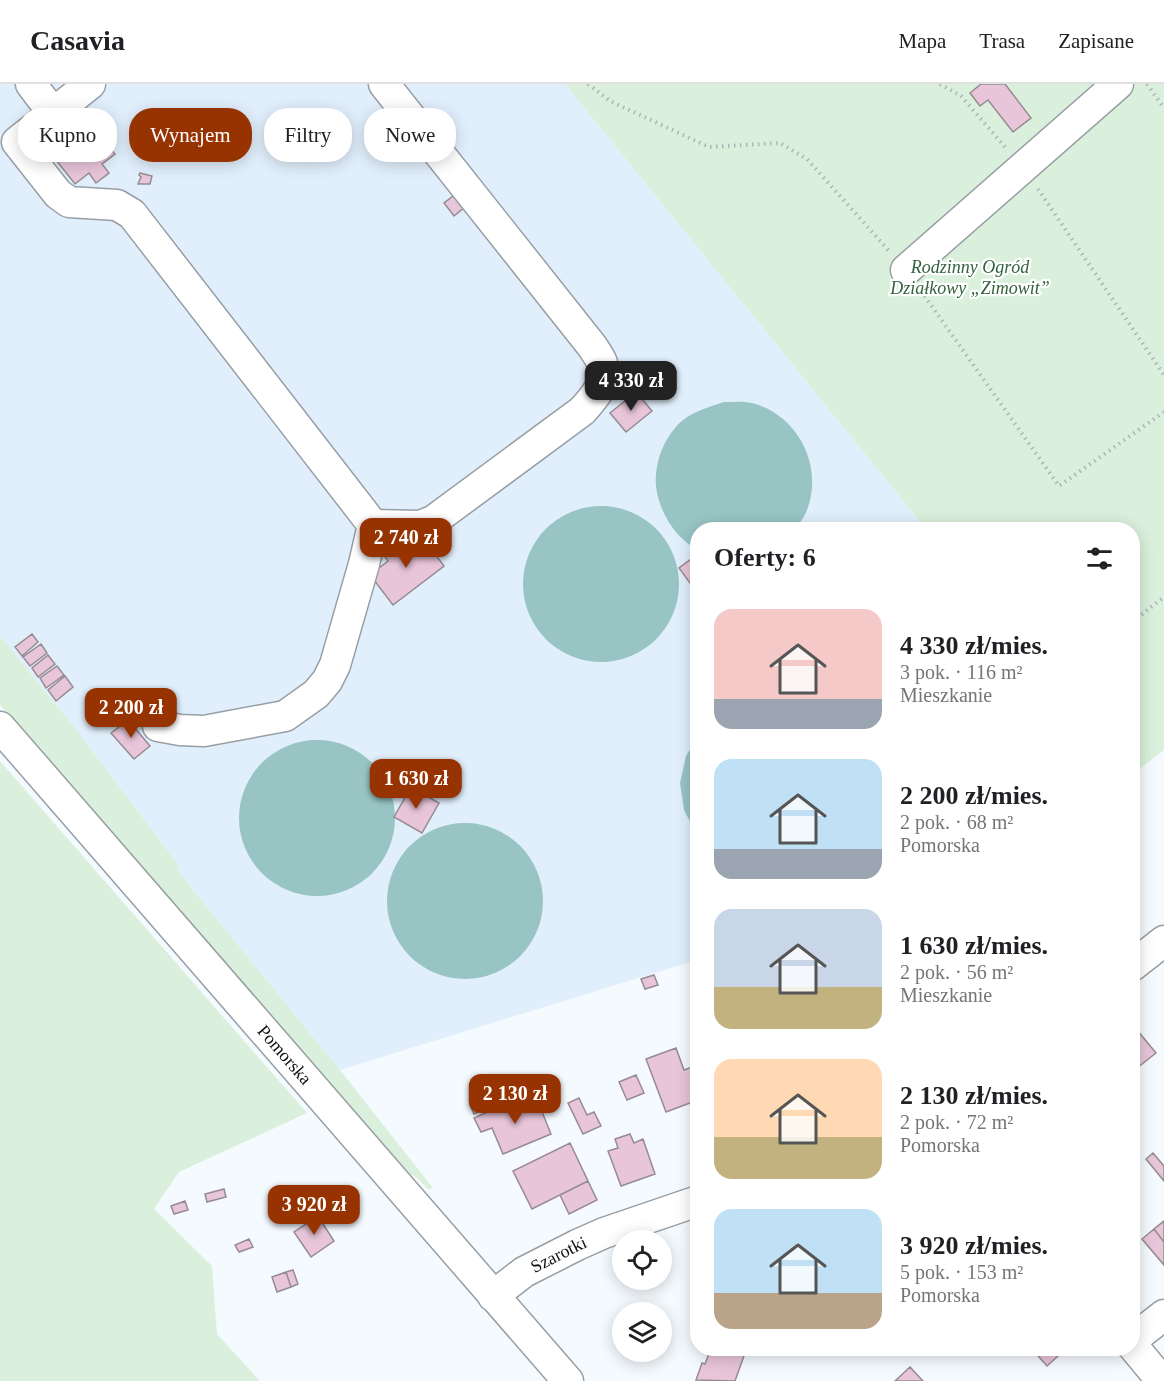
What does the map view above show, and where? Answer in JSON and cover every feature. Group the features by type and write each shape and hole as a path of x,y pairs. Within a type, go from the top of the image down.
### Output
{"street":[{"path":"31,84 49,108"},
{"path":"59,108 90,84"},
{"path":"374,525 420,526 433,521 582,411 595,396 603,381 602,363 592,346 384,84"},
{"path":"906,270 1118,84"},
{"path":"32,162 58,194 69,202 117,205 132,214 374,525"},
{"path":"158,726 204,731 285,716 316,694 336,665 374,525"},
{"name":"Pomorska","path":"0,727 568,1381"},
{"path":"1140,960 1164,941"},
{"name":"Szarotki","path":"493,1296 535,1265 577,1245 604,1233 690,1204"},
{"path":"1140,1334 1164,1315"},
{"path":"1140,1355 1162,1381"}],"path":[{"path":"940,84 961,96 1023,167 1164,375"},
{"path":"1147,84 1164,108"},
{"path":"1140,616 1164,597"}],"shaded area":[{"path":"0,84 565,84 920,522 690,522 690,962 340,1070 177,870 180,867 75,728 0,636"}],"green space":[{"name":"Rodzinny Ogród Działkowy „Zimowit”","path":"565,84 1164,84 1164,750 1140,769 1140,522 920,522"},
{"path":"0,636 75,728 180,867 177,870 433,1188 428,1189 416,1177 399,1169 0,705"},
{"path":"0,761 307,1113 179,1172 154,1209 212,1266 217,1334 260,1381 0,1381"}],"water":[{"path":"724,402 749,402 768,409 794,431 803,444 812,476 806,513 800,522 690,522 690,545 680,537 661,507 656,485 657,469 664,444 671,433 685,418"},
{"path":"601,506 631,512 656,529 673,554 679,584 673,614 656,639 631,656 601,662 571,656 546,639 529,614 523,584 529,554 546,529 571,512"},
{"path":"317,740 332,741 347,746 372,763 389,788 394,803 394,833 389,848 372,873 347,890 332,895 317,896 302,895 287,890 262,873 245,848 240,833 239,818 240,803 245,788 262,763 287,746 302,741"},
{"path":"690,749 690,822 684,810 680,783 686,756"},
{"path":"465,823 495,829 520,846 537,871 543,901 537,931 520,956 495,973 465,979 435,973 410,956 393,931 387,901 393,871 410,846 435,829"}],"building":[{"path":"981,84 1005,84 1031,118 1013,132 988,100 980,106 970,93"},
{"path":"58,162 105,162 102,164 109,173 96,183 89,173 75,184"},
{"path":"140,173 152,176 150,184 138,184"},
{"path":"461,190 470,203 454,216 444,203"},
{"path":"636,392 652,411 626,432 610,413"},
{"path":"421,535 444,566 393,605 370,575 388,561 382,552 396,542 402,550"},
{"path":"690,560 690,583 679,568"},
{"path":"32,634 38,642 22,656 15,647"},
{"path":"41,644 47,653 30,666 23,657"},
{"path":"48,655 55,664 38,677 32,668"},
{"path":"57,666 64,675 46,688 40,678"},
{"path":"65,676 73,687 56,701 48,690"},
{"path":"128,720 150,746 134,759 111,733"},
{"path":"411,787 439,803 422,833 394,817"},
{"path":"654,975 658,985 645,989 641,979"},
{"path":"1140,1034 1156,1053 1140,1066"},
{"path":"676,1048 684,1070 690,1068 690,1103 666,1112 646,1059"},
{"path":"636,1075 644,1093 627,1100 619,1082"},
{"path":"495,1093 499,1102 474,1114 470,1105"},
{"path":"579,1098 587,1115 594,1112 601,1126 583,1134 568,1103"},
{"path":"512,1101 516,1111 538,1102 551,1134 503,1154 492,1128 481,1132 474,1118"},
{"path":"630,1134 634,1143 643,1139 655,1174 621,1186 608,1151 618,1148 615,1139"},
{"path":"570,1143 588,1181 532,1209 513,1171"},
{"path":"1153,1153 1164,1166 1164,1181 1146,1159"},
{"path":"588,1181 597,1200 569,1214 560,1195"},
{"path":"224,1189 226,1197 207,1202 205,1194"},
{"path":"185,1201 188,1210 174,1214 171,1206"},
{"path":"318,1216 334,1241 311,1257 294,1232"},
{"path":"1164,1221 1164,1242 1154,1229"},
{"path":"1154,1229 1164,1242 1164,1265 1142,1239"},
{"path":"249,1239 253,1247 239,1252 235,1245"},
{"path":"293,1270 298,1284 291,1287 286,1272"},
{"path":"286,1272 291,1287 277,1292 272,1277"},
{"path":"708,1356 744,1356 735,1381 696,1380 702,1363 705,1364"},
{"path":"1038,1356 1058,1356 1047,1366"},
{"path":"910,1367 923,1381 895,1381"}]}
